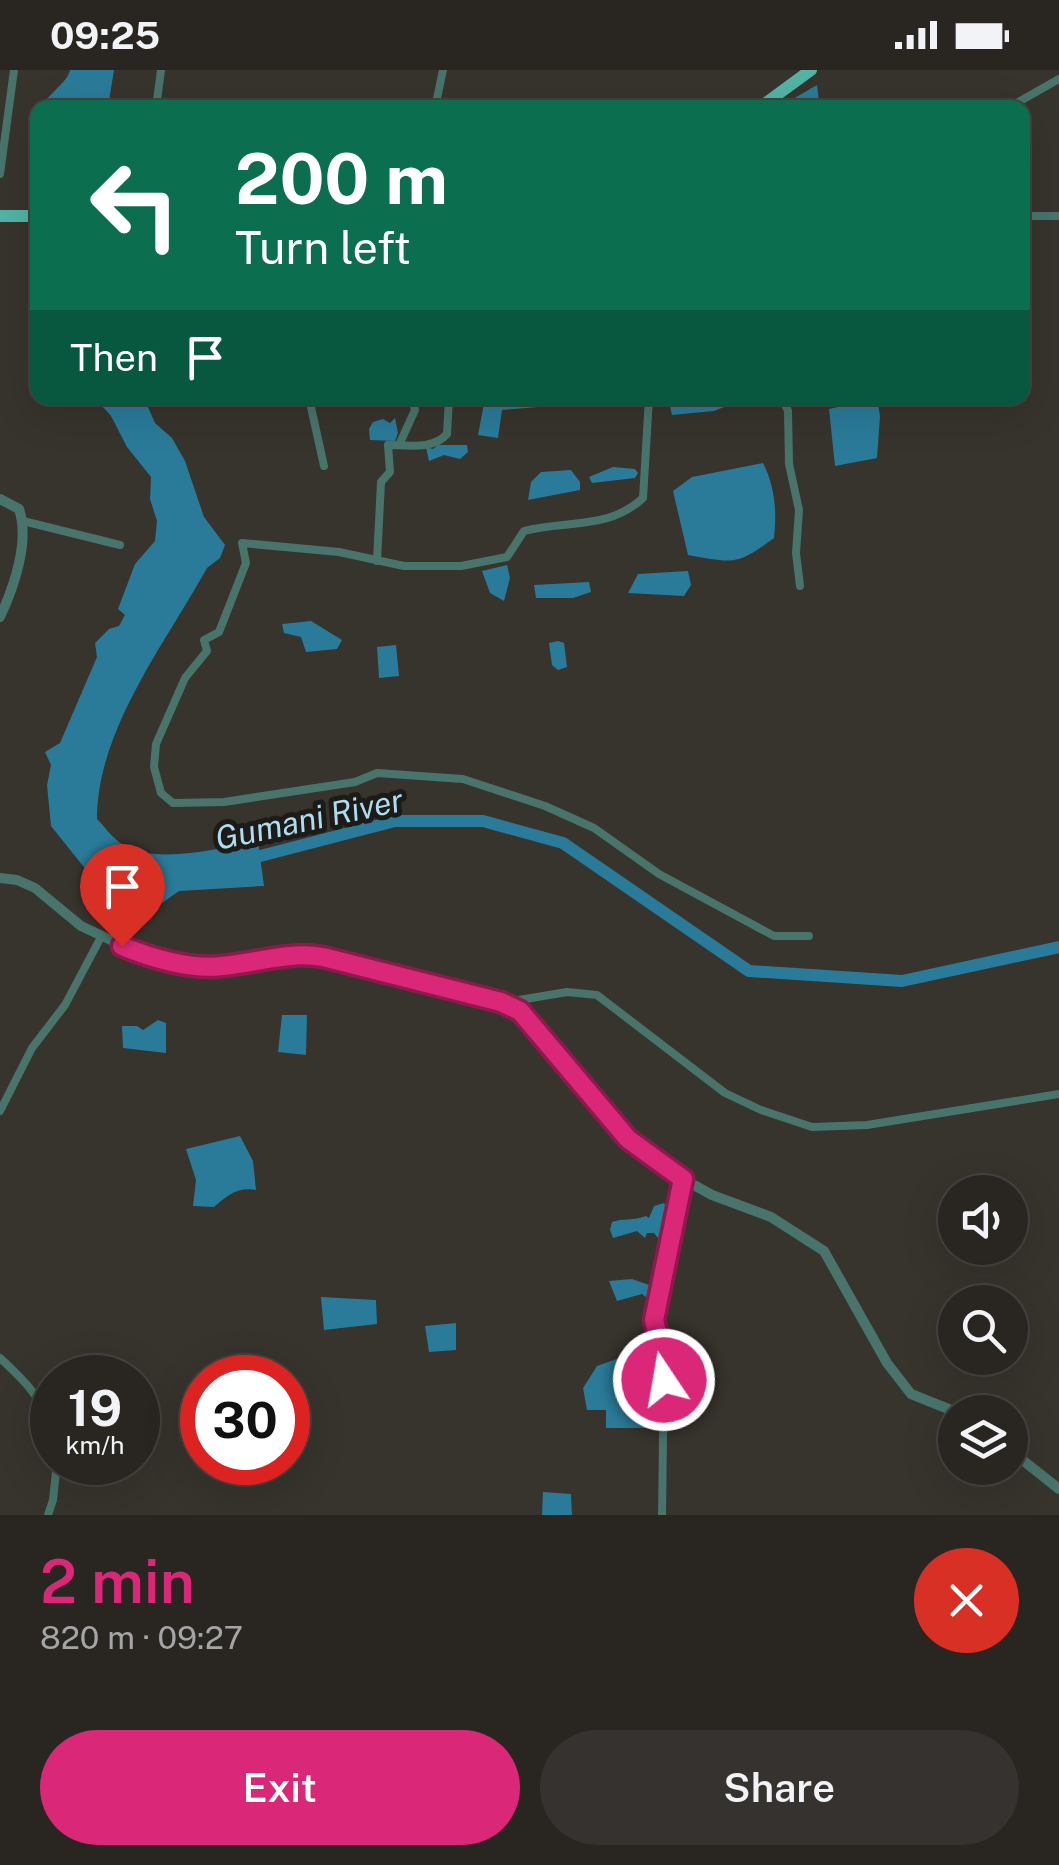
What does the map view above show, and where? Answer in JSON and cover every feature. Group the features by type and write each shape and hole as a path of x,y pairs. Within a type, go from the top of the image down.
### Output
{"main road":[{"path":"769,100 811,70"},
{"path":"0,216 30,216"}],"street":[{"path":"0,174 14,70"},
{"path":"157,100 161,70"},
{"path":"436,100 442,70"},
{"path":"1022,100 1059,78"},
{"path":"1030,216 1059,216"},
{"path":"311,405 324,466"},
{"path":"399,445 414,405"},
{"path":"378,561 380,482 390,472 388,445 440,442 447,434 448,405"},
{"path":"650,405 643,498 630,510 582,526 568,522 524,531 507,556 474,563 404,566 340,552 242,544 246,563 219,632 204,640 208,650 186,678 156,744 154,767 161,793 173,803 224,802 356,782 377,773 463,779 545,806 594,828 658,874 774,936 809,936"},
{"path":"785,405 789,464 799,510 796,553 800,586"},
{"path":"0,499 19,508 24,521 13,589 0,617"},
{"path":"24,521 120,545"},
{"path":"0,878 18,880 35,888 81,926 143,955 219,967 303,954 343,960 501,1002 520,1011 628,1139 683,1179 712,1195 771,1217 824,1252 886,1362 910,1394 938,1405"},
{"path":"0,1110 32,1048 65,1006 102,938"},
{"path":"501,1002 568,992 597,996 724,1093 812,1127 868,1125 1059,1094"},
{"path":"662,1515 664,1361 653,1328 683,1179"},
{"path":"0,1358 30,1386"},
{"path":"1028,1464 1059,1489"},
{"path":"48,1515 55,1485"}],"water":[{"path":"70,70 114,70 109,100 47,100"},
{"path":"817,85 819,100 791,100"},
{"path":"101,405 147,405 155,423 172,438 185,461 204,517 225,545 154,657 121,721 108,753 97,819 119,842 149,853 187,854 258,841 264,886 179,891 162,903 139,905 122,927 109,932 122,896 95,881 51,826 47,785 51,765 45,752 60,743 97,657 95,643 109,629 119,626 125,615 118,609 135,564 155,541 157,521 150,499 151,477 127,447"},
{"path":"484,405 538,405 502,410 498,438 478,435"},
{"path":"670,405 729,405 714,411 672,415"},
{"path":"878,405 877,458 835,466 829,409"},
{"path":"395,418 395,441 370,440 373,422 383,419 390,423"},
{"path":"438,445 467,445 468,452 460,459 444,455 429,461 426,447 433,449"},
{"path":"763,463 774,499 774,538 734,560 688,555 673,491 692,477"},
{"path":"613,467 635,469 638,473 635,478 592,483 589,477"},
{"path":"571,470 580,482 580,490 528,500 531,482 541,472"},
{"path":"507,565 510,578 504,601 490,593 482,571"},
{"path":"688,571 691,585 684,596 628,593 638,574"},
{"path":"589,582 591,592 573,598 536,598 534,585"},
{"path":"311,621 342,640 337,649 306,652 301,637 284,633 282,624"},
{"path":"549,643 564,643 567,667 558,670 552,665"},
{"path":"396,645 399,676 379,678 377,647"},
{"path":"282,1015 307,1015 306,1055 278,1052"},
{"path":"158,1020 166,1023 166,1053 123,1048 122,1026 143,1030"},
{"path":"240,1136 253,1161 256,1190 234,1193 214,1207 193,1206 196,1180 186,1149"},
{"path":"664,1203 667,1210 663,1214 662,1243 654,1233 647,1233 645,1238 637,1231 613,1238 612,1222 649,1218 654,1206"},
{"path":"632,1279 652,1286 650,1300 642,1294 617,1301 609,1281"},
{"path":"321,1297 376,1300 377,1324 324,1330"},
{"path":"456,1323 456,1350 429,1352 425,1326"},
{"path":"631,1354 650,1357 651,1428 606,1428 606,1410 587,1410 583,1388 597,1366"},
{"path":"543,1492 571,1494 572,1515 542,1515"}],"waterway":[{"name":"Gumani River","path":"245,860 395,821 483,821 563,843 749,971 902,981 1059,947"}],"route":[{"path":"122,946 143,955 219,967 303,954 343,960 501,1002 520,1011 628,1139 683,1179 653,1328 664,1361 664,1380"}]}
